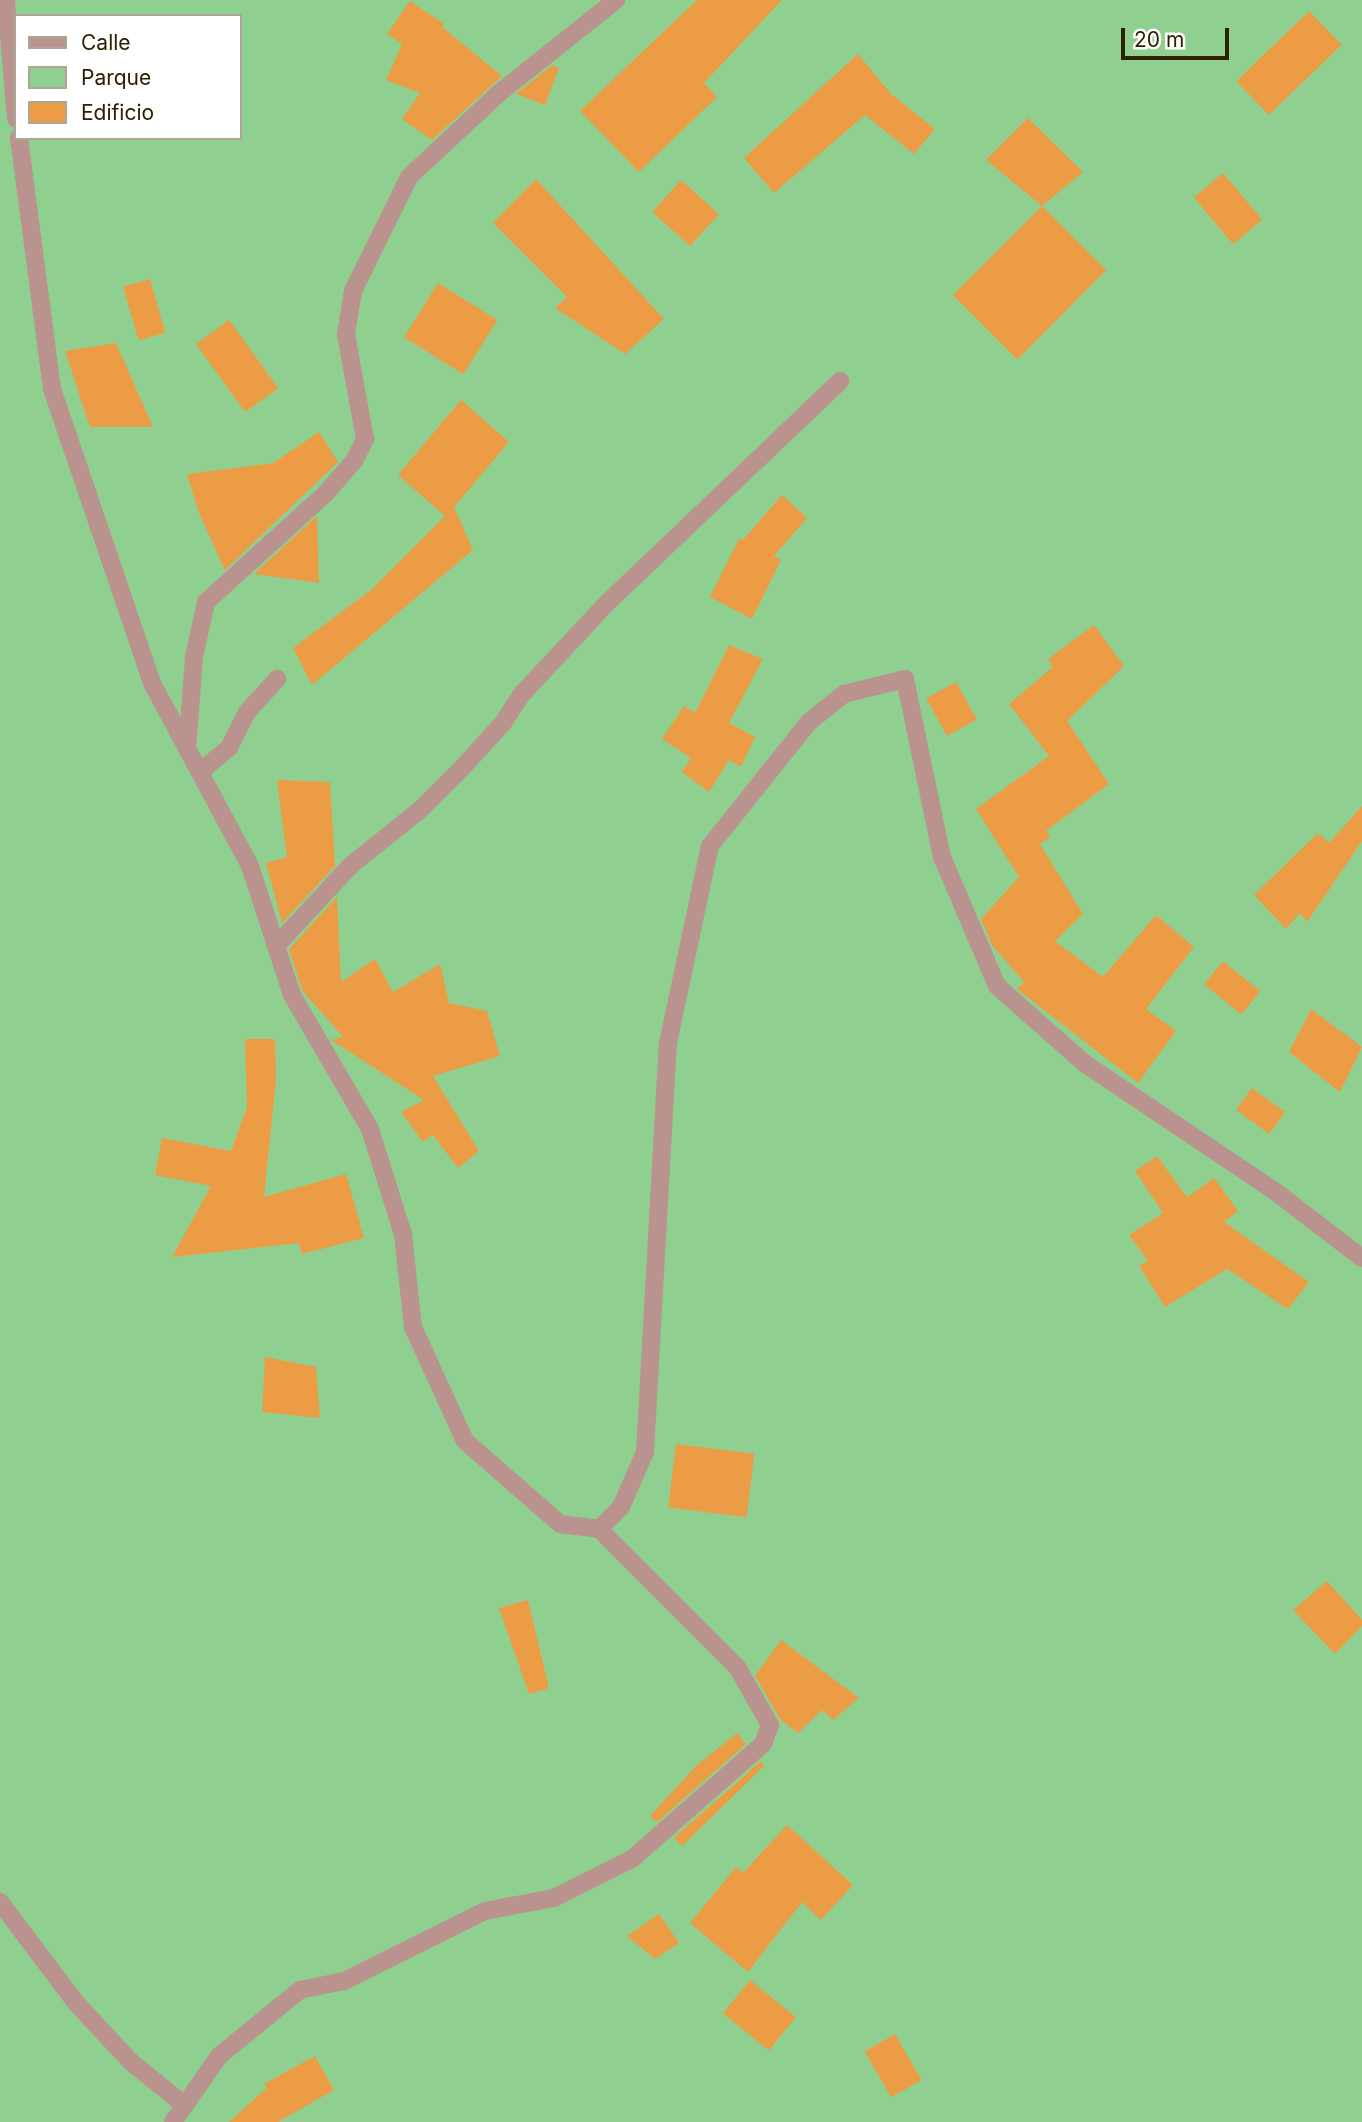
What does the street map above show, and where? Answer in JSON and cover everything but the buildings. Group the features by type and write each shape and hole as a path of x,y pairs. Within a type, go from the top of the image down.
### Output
{"street":[{"path":"6,0 14,95"},
{"path":"187,749 194,657 206,602 326,493 354,461 365,439 346,334 353,291 408,177 498,94 616,0"},
{"path":"19,140 52,389 153,685 250,866 292,995 370,1129 403,1234 413,1327 466,1441 560,1524 598,1529 737,1667 770,1725 763,1744 632,1859 554,1898 485,1912 344,1981 300,1990 219,2056 173,2122"},
{"path":"276,946 350,866 420,810 462,768 503,723 522,694 605,605 839,382"},
{"path":"200,772 229,748 247,712 277,679"},
{"path":"598,1529 621,1507 645,1452 668,1043 710,846 737,806 809,722 844,694 905,679 942,857 997,986 1084,1063 1276,1192 1362,1258"},
{"path":"0,1902 77,2004 131,2062 183,2104"}],"green space":[{"path":"0,0 1362,0 1362,2122 0,2122"}]}
